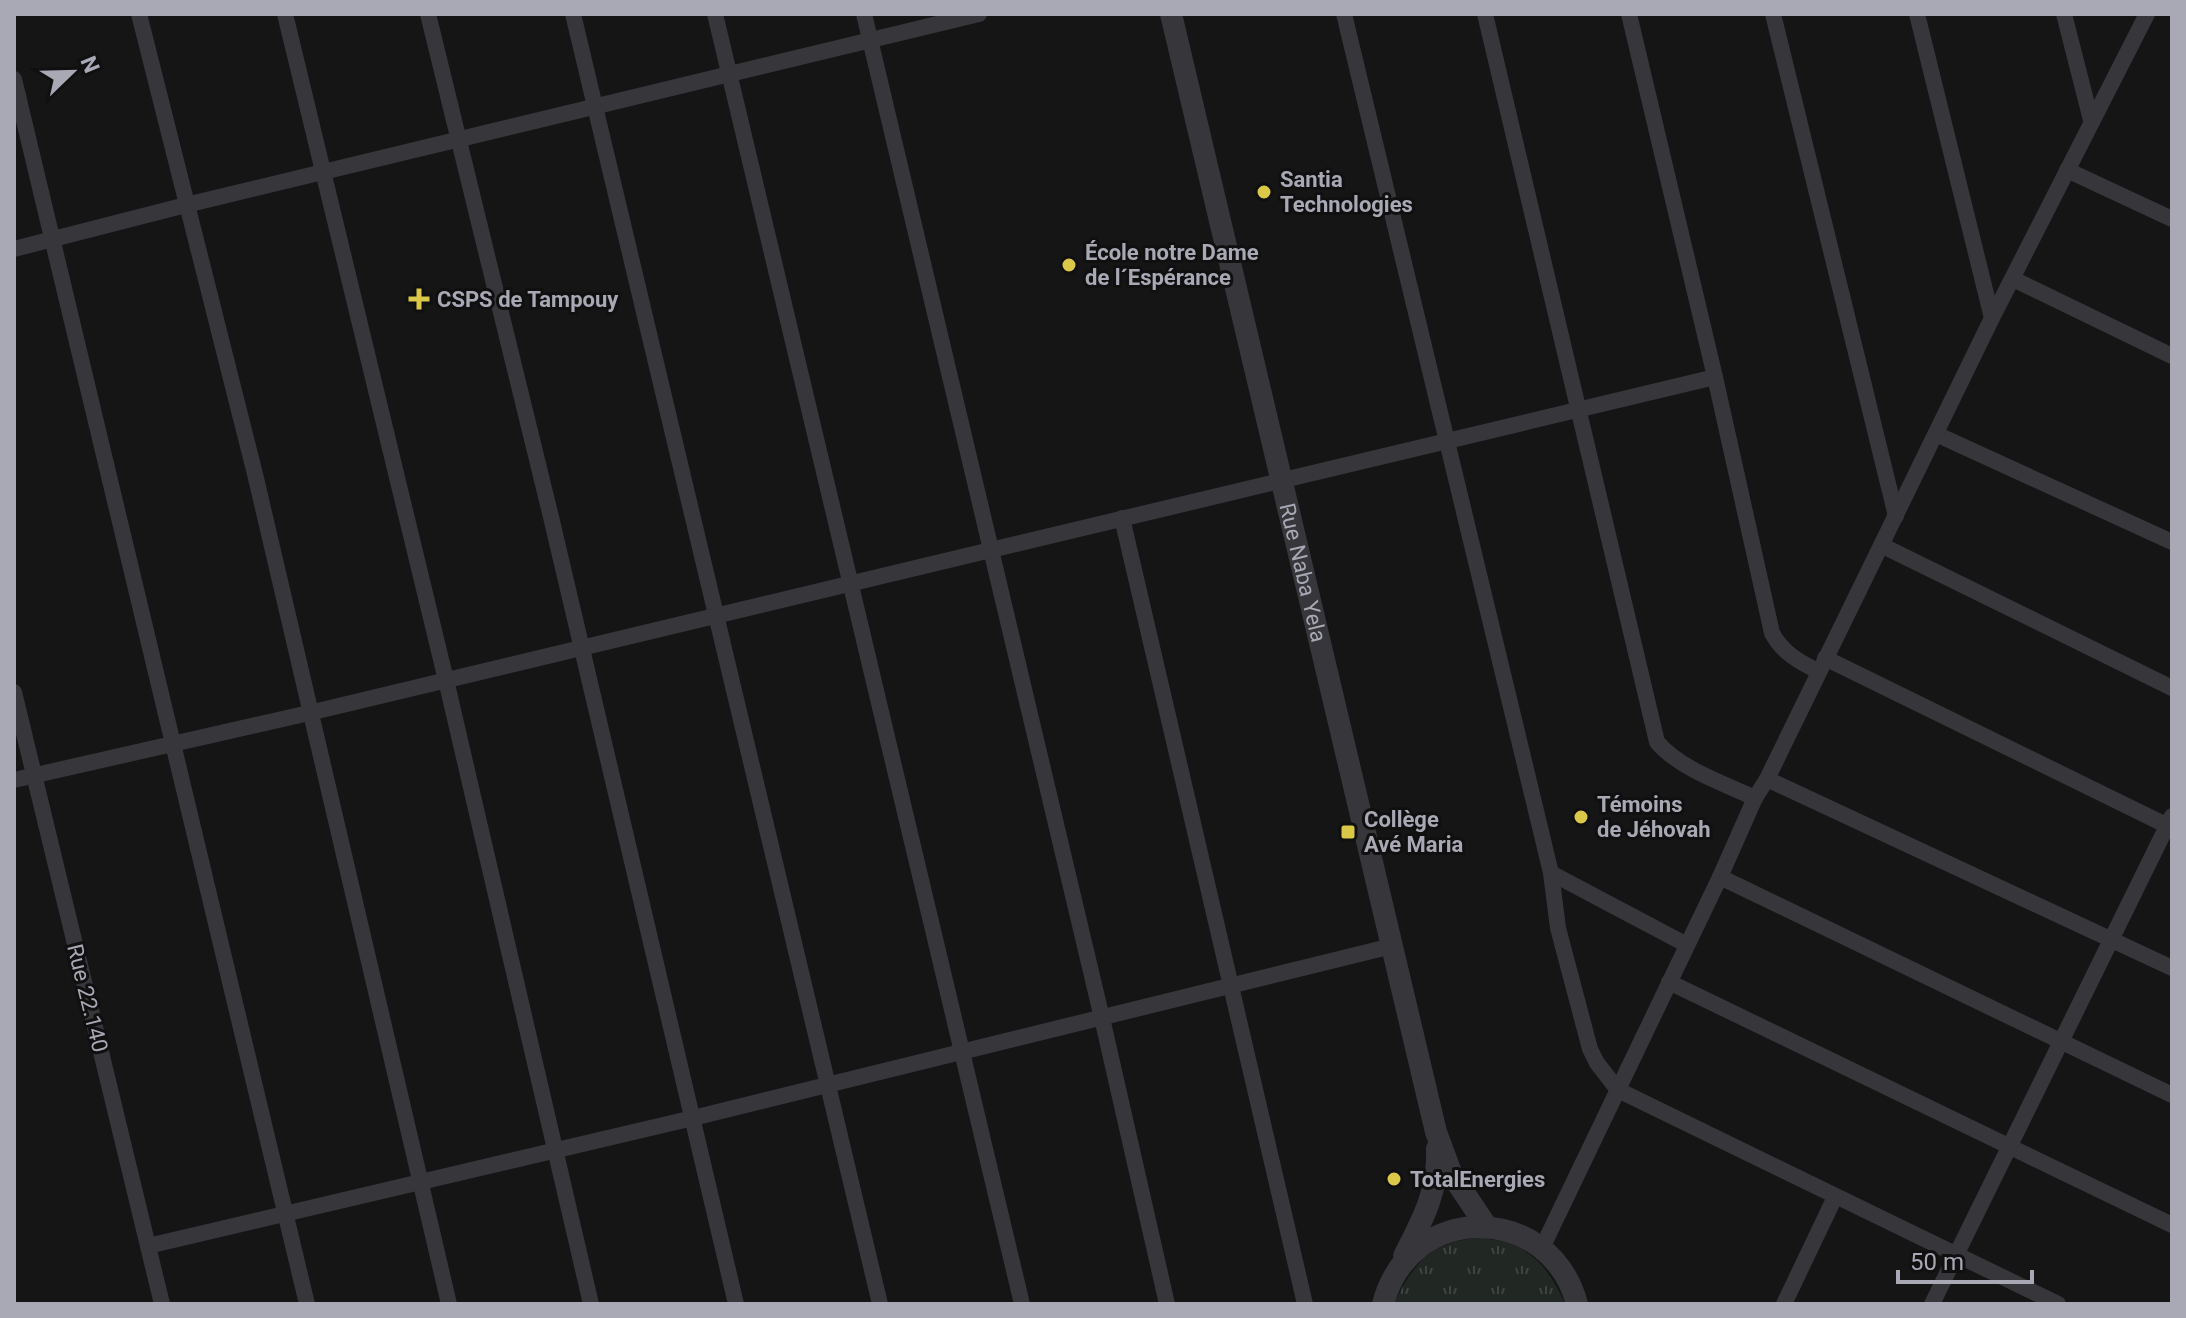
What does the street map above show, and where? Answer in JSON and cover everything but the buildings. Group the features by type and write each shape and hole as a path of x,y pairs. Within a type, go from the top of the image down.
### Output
{"street":[{"path":"139,14 255,474 449,1304"},
{"path":"285,14 446,680 591,1304"},
{"path":"428,14 582,648 736,1304"},
{"path":"573,14 880,1304"},
{"path":"715,14 1022,1304"},
{"path":"864,14 1167,1304"},
{"path":"14,249 979,14"},
{"name":"Rue Naba Yela","path":"1171,14 1436,1132"},
{"path":"1344,14 1551,873 1558,928 1590,1049 1597,1063 1618,1090 2058,1304"},
{"path":"1485,14 1657,742 1664,750 1700,772 1755,798"},
{"path":"1629,14 1772,633 1778,645 1803,664 1821,665 2170,823 1932,1304"},
{"path":"1773,14 1896,516"},
{"path":"1917,14 1992,318"},
{"path":"2064,14 2091,120"},
{"path":"1542,1248 1755,798 1883,546 2091,120 2147,14"},
{"path":"14,79 307,1304"},
{"path":"2067,170 2172,219"},
{"path":"2013,279 2172,356"},
{"path":"14,780 174,745 1715,377"},
{"path":"1936,434 2172,542"},
{"path":"1122,518 1305,1304"},
{"path":"1883,546 2172,688"},
{"name":"Rue 22.140","path":"14,692 162,1304"},
{"path":"1767,779 2172,968"},
{"path":"1551,873 1687,945"},
{"path":"1720,877 2172,1095"},
{"path":"148,1246 693,1118 1392,946"},
{"path":"1669,982 2172,1225"},
{"path":"1436,1132 1452,1175 1487,1227"},
{"path":"1390,1285 1428,1209 1438,1164 1436,1132"},
{"path":"1784,1304 1835,1197"},
{"path":"1375,1304 1416,1250 1437,1236 1462,1228 1487,1227 1522,1236 1542,1248 1560,1266 1577,1304"}],"green space":[{"path":"1475,1238 1507,1243 1531,1256 1550,1276 1565,1304 1394,1304 1408,1278 1424,1258 1446,1245"}],"place":[{"name":"Santia Technologies","path":"1264,192"},
{"name":"École notre Dame de l´Espérance","path":"1069,265"},
{"name":"CSPS de Tampouy","path":"419,299"},
{"name":"Témoins de Jéhovah","path":"1581,817"},
{"name":"Collège Avé Maria","path":"1348,832"},
{"name":"TotalEnergies","path":"1394,1179"}]}
